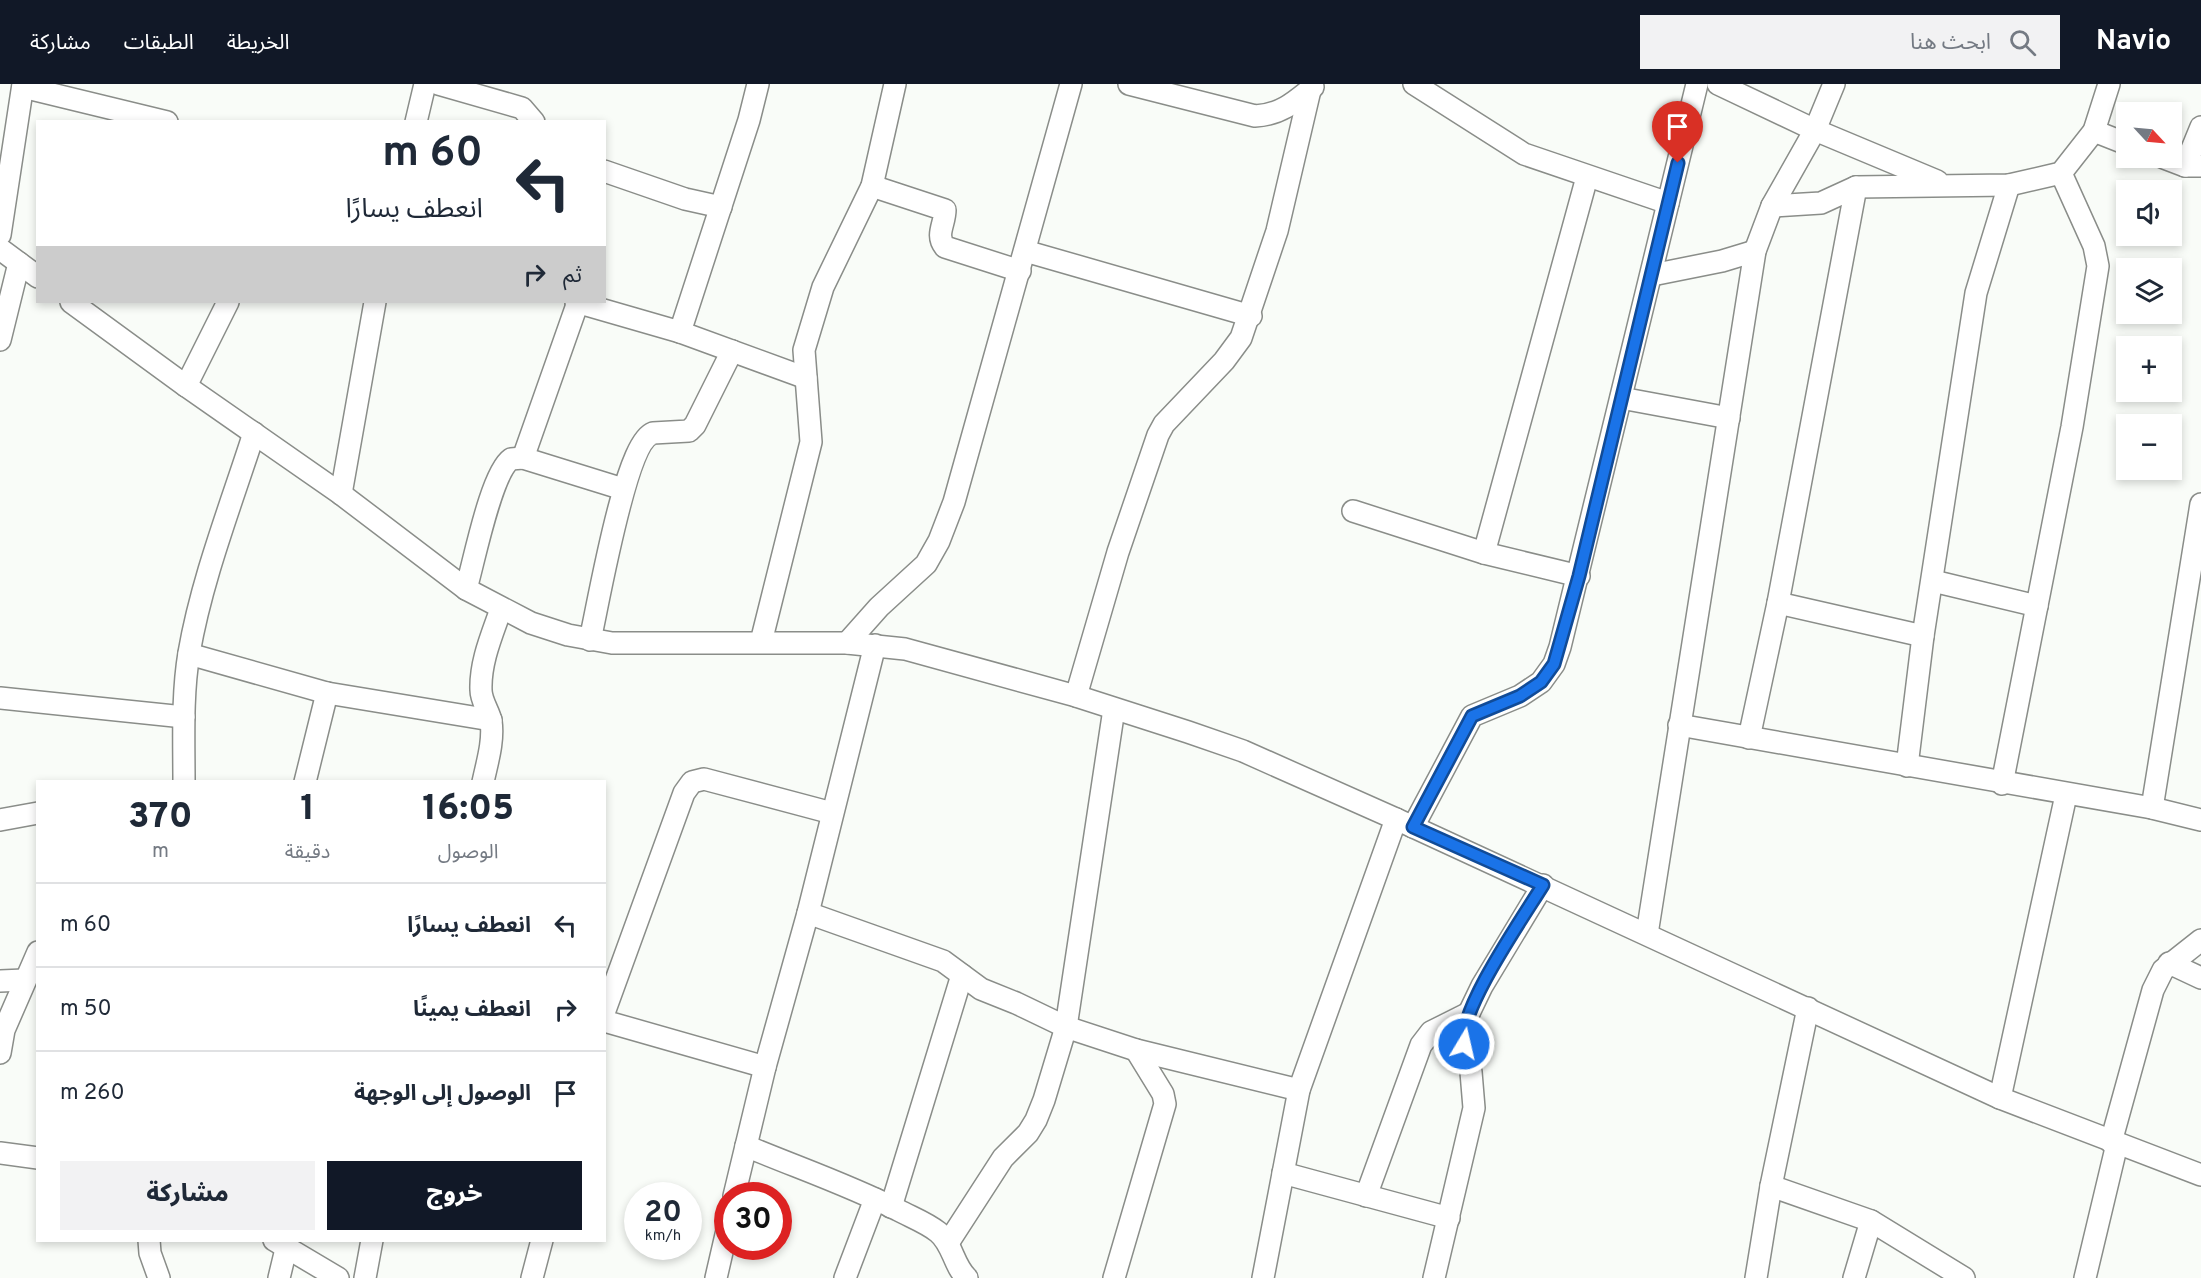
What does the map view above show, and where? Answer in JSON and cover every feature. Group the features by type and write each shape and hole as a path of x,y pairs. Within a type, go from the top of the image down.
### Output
{"street":[{"path":"416,120 425,84"},
{"path":"438,84 522,108 532,120"},
{"path":"680,332 749,120 758,84"},
{"path":"761,642 812,442 804,350 824,287 872,186 895,84"},
{"path":"847,643 879,606 926,564 939,541 954,502 1071,84"},
{"path":"1129,84 1255,116 1271,116 1314,87"},
{"path":"1414,84 1524,154 1668,203"},
{"path":"1263,1278 1299,1090 1405,823 1472,716 1520,696 1541,682 1554,664 1579,576 1697,84"},
{"path":"1718,84 1815,130 1945,184"},
{"path":"1647,934 1755,251 1772,206 1815,130 1834,84"},
{"path":"1772,206 1821,203 1856,187 1945,184 2009,185 2061,174 2094,131 2109,84"},
{"path":"0,235 23,86 159,120"},
{"path":"1076,696 1118,552 1158,435 1164,424 1224,361 1241,338 1251,316 1277,231 1314,87"},
{"path":"2193,166 2201,127"},
{"path":"2094,131 2116,140"},
{"path":"2002,784 2072,427 2098,266 2094,246 2061,174"},
{"path":"606,177 721,207"},
{"path":"1484,553 1587,177"},
{"path":"1907,766 1923,636 1976,293 2009,185"},
{"path":"872,186 945,210 940,234 940,241 945,247 1022,261 1251,316"},
{"path":"1749,738 1778,603 1856,187"},
{"path":"0,249 36,276"},
{"path":"1652,274 1755,251"},
{"path":"0,340 19,263"},
{"path":"72,303 341,494 466,589 501,609 549,630 590,640 639,645 761,642 847,643 905,649 1076,696 1243,751 1543,885 2000,1098 2201,1175"},
{"path":"186,386 228,303"},
{"path":"341,494 375,303"},
{"path":"523,458 577,303"},
{"path":"580,303 680,332 806,378"},
{"path":"590,640 623,489 641,444 648,435 688,431 695,425 732,351"},
{"path":"1622,398 1729,418"},
{"path":"184,780 184,717 189,654 211,567 254,433"},
{"path":"466,589 490,499 501,471 511,459 523,458 623,489"},
{"path":"2152,808 2201,504"},
{"path":"1353,512 1484,553 1579,576"},
{"path":"1933,581 2037,606"},
{"path":"1778,603 1923,636"},
{"path":"483,780 491,743 491,720 481,693 481,676 501,609"},
{"path":"737,1182 875,645"},
{"path":"189,654 327,693 491,720"},
{"path":"305,780 327,693"},
{"path":"0,698 184,717"},
{"path":"948,1243 1003,1158 1028,1133 1036,1120 1066,1028 1114,709"},
{"path":"1679,725 2002,784 2152,808 2201,820"},
{"path":"606,1008 684,793 692,782 704,779 832,813"},
{"path":"2000,1098 2066,795"},
{"path":"0,820 36,813"},
{"path":"1434,1278 1474,1108 1471,1072 1462,1039 1469,1014 1543,885"},
{"path":"808,913 943,961 981,989 1016,1003 1066,1028 1136,1050 1299,1090"},
{"path":"2085,1278 2114,1143 2153,990 2169,963 2201,940"},
{"path":"0,1053 4,1030 36,956"},
{"path":"2169,963 2201,978"},
{"path":"845,1278 883,1203 962,975"},
{"path":"0,981 24,980"},
{"path":"1756,1278 1771,1186 1808,1008"},
{"path":"1366,1196 1421,1045 1431,1032 1469,1014"},
{"path":"606,1022 765,1067"},
{"path":"1114,1278 1165,1104 1163,1094 1136,1050"},
{"path":"746,1146 883,1203 939,1232 948,1243 960,1269 967,1278"},
{"path":"0,1153 36,1158"},
{"path":"1283,1173 1449,1218"},
{"path":"1771,1186 1871,1221 1964,1278"},
{"path":"1854,1278 1871,1221"},
{"path":"149,1242 150,1252 159,1278"},
{"path":"365,1278 372,1242"},
{"path":"532,1278 541,1242"},
{"path":"279,1243 279,1278"},
{"path":"279,1243 338,1278"},
{"path":"716,1278 720,1260"}],"route":[{"path":"1464,1044 1463,1032 1482,986 1543,885 1413,827 1472,716 1520,696 1541,682 1554,664 1579,576 1678,163"}]}
